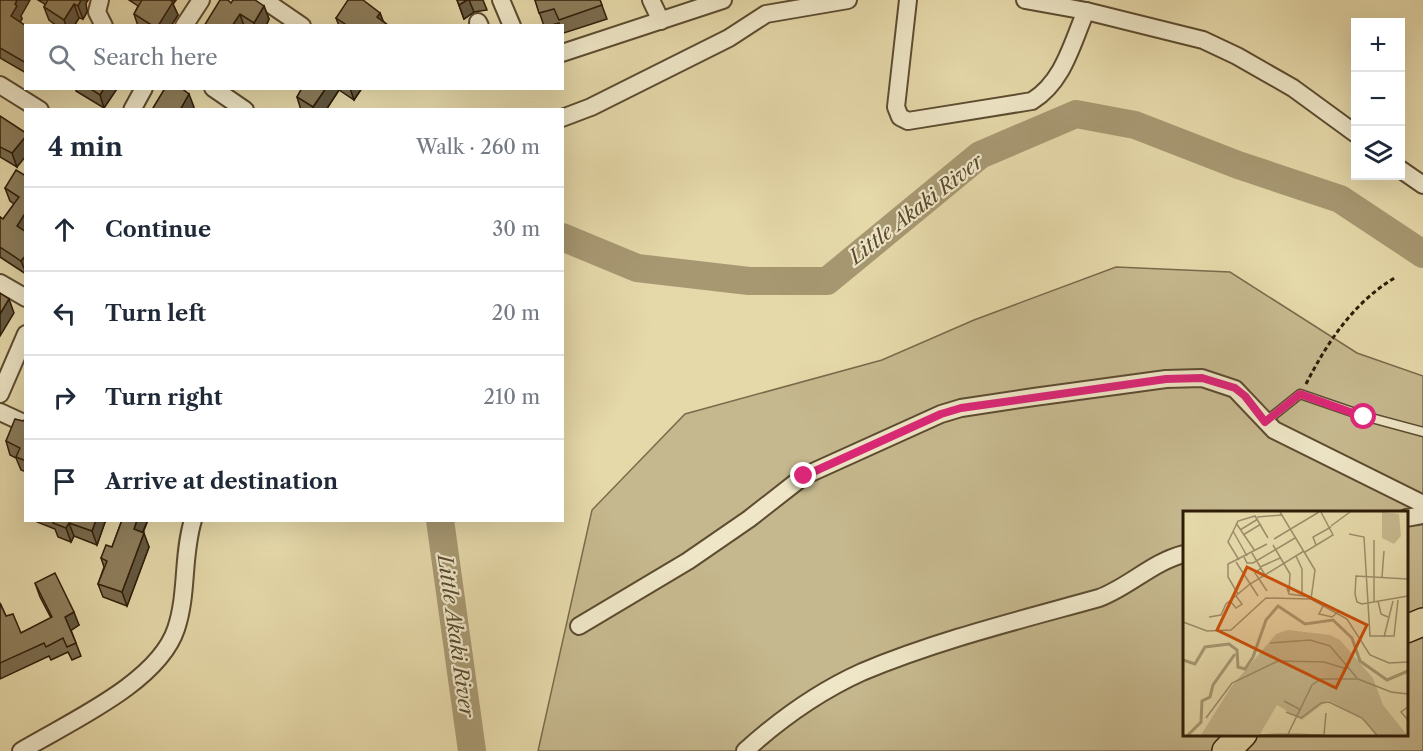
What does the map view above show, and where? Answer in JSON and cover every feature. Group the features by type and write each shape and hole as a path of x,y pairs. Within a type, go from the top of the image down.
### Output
{"main road":[{"path":"1408,629 1423,622"},
{"path":"1408,640 1423,632"},
{"path":"1215,751 1228,736"},
{"path":"1226,751 1242,736"}],"street":[{"path":"100,0 97,12 103,24"},
{"path":"185,24 201,0"},
{"path":"264,0 299,24"},
{"path":"501,0 511,24"},
{"path":"651,0 661,21"},
{"path":"564,52 723,0"},
{"path":"564,117 591,107 729,38 766,7 848,0"},
{"path":"908,0 896,107 900,117 908,121 1032,101 1057,79 1086,10"},
{"path":"1025,0 1086,10 1203,40 1237,56 1293,88 1351,130"},
{"path":"0,85 37,108"},
{"path":"133,108 143,90"},
{"path":"216,90 242,108"},
{"path":"1405,172 1423,185"},
{"path":"0,284 24,297"},
{"path":"0,394 24,339"},
{"path":"579,626 688,561 749,519 804,476 941,414 1034,397 1166,379 1202,378 1235,388 1245,396 1274,430 1423,504"},
{"path":"0,412 24,423"},
{"path":"1408,518 1423,515"},
{"path":"21,751 138,680 156,663 176,628 184,587 186,544 192,522"},
{"path":"745,751 766,732 818,696 862,673 1011,622 1099,598 1112,593 1157,564 1183,555"}],"lane":[{"path":"1265,422 1300,394 1364,417 1423,432"}],"path":[{"path":"1300,394 1318,359 1355,308 1378,288 1396,277"}],"shaded area":[{"path":"1116,267 1230,272 1357,353 1423,376 1423,751 538,751 592,510 685,414 882,360 974,320"}],"building":[{"path":"0,0 17,0 15,4 17,6 11,16 24,25 24,62 0,48"},
{"path":"48,0 81,0 78,6 74,4 64,20 44,7"},
{"path":"142,0 170,0 173,2 159,24 150,24 134,14"},
{"path":"220,0 228,0 231,3 233,0 255,0 264,6 254,23 240,14 233,24 205,24"},
{"path":"348,0 363,0 380,13 377,17 386,24 345,24 336,18"},
{"path":"457,0 467,0 459,5"},
{"path":"535,0 600,0 602,5 559,20 554,9 539,13"},
{"path":"92,90 103,90 100,95"},
{"path":"164,90 184,90 189,94 181,108 153,108"},
{"path":"301,90 325,90 313,107 297,97"},
{"path":"0,116 24,132 24,138 12,153 0,147"},
{"path":"16,170 24,175 24,215 17,226 24,231 24,257 21,261 0,247 0,217 3,219 19,197 5,188"},
{"path":"0,293 9,299 0,314"},
{"path":"15,419 24,420 24,460 16,457 20,448 6,441"},
{"path":"95,522 92,531 69,523 66,528 53,523"},
{"path":"121,522 136,522 134,529 144,533 122,592 98,584 107,561 101,558 106,545 112,547"},
{"path":"55,573 74,612 65,617 76,643 67,647 63,638 46,647 44,643 0,663 0,603 6,616 13,614 21,633 52,617 35,583"}],"waterway":[{"name":"Little Akaki River","path":"564,238 637,268 749,281 827,281 980,155 1076,114 1135,125 1238,165 1340,199 1423,254"},
{"name":"Little Akaki River","path":"440,522 472,751"}],"route":[{"path":"804,476 941,414 961,408 1166,379 1202,378 1235,388 1245,396 1265,422 1300,394 1364,417"}]}
